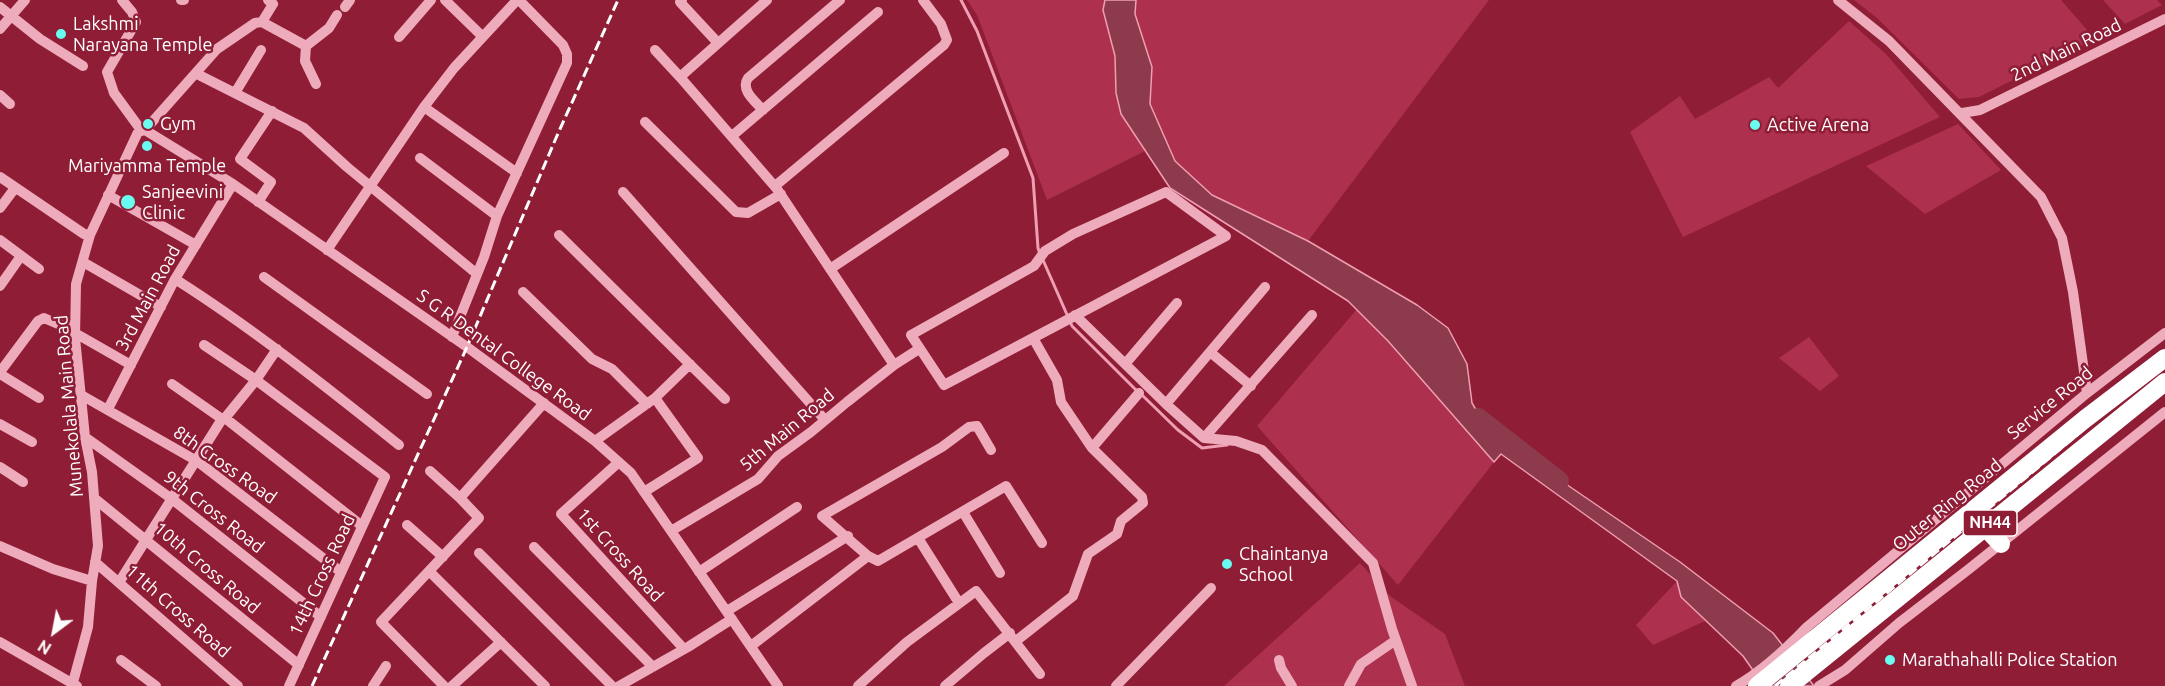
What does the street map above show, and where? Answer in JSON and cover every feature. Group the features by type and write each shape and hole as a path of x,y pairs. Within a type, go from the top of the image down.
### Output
{"highway":[{"name":"Outer Ring Road","path":"1753,682 2165,358"},
{"name":"NH44","path":"1788,686 2165,382"},
{"path":"1985,527 2001,544"}],"street":[{"path":"0,29 25,0"},
{"path":"268,0 273,4 262,22 306,46"},
{"path":"399,37 431,0"},
{"path":"445,0 483,37"},
{"path":"327,250 424,107 454,68 518,0 563,45 567,54 567,63 498,216 452,337"},
{"path":"682,0 680,2 718,43"},
{"path":"680,77 767,0"},
{"path":"763,110 745,89 748,78 840,0"},
{"path":"645,122 736,212 748,213 778,190 944,45 947,40 941,24 923,0"},
{"path":"1838,0 1889,40 2041,197 2062,238 2073,292 2087,393"},
{"path":"128,2 136,22 107,72 114,93 141,131"},
{"path":"0,7 40,39 82,66"},
{"path":"316,84 305,61 306,46 329,28 344,7"},
{"path":"732,136 878,12"},
{"name":"2nd Main Road","path":"1962,113 1980,110 2165,19"},
{"name":"Munekolala Main Road","path":"74,685 88,627 98,546 92,472 85,437 75,330 76,284 82,262 90,235 108,195 141,131 197,74 217,49 255,23 262,22"},
{"path":"235,93 261,50"},
{"path":"655,50 778,190 894,365"},
{"path":"197,74 304,128 347,167 477,274"},
{"path":"0,95 10,104"},
{"path":"424,107 517,173"},
{"path":"258,202 271,182 240,159 272,111"},
{"name":"S G R Dental College Road","path":"141,131 233,184 452,337 595,441 631,473 778,686"},
{"path":"830,269 1004,153"},
{"path":"420,158 498,216"},
{"path":"0,177 84,234 90,235"},
{"name":"3rd Main Road","path":"108,409 175,279 233,184"},
{"path":"0,208 15,188"},
{"path":"623,192 825,420"},
{"path":"1166,192 1226,236 944,385 919,349 911,334 1034,266 1045,251 1073,234 1166,192"},
{"path":"108,195 196,245"},
{"path":"559,235 725,399"},
{"path":"0,240 39,269"},
{"path":"0,286 21,256"},
{"path":"82,262 161,307"},
{"path":"264,277 427,394"},
{"path":"175,279 224,310 277,349 399,446"},
{"path":"1166,404 1265,287"},
{"path":"523,292 592,359 612,369 651,401 698,458 644,492"},
{"path":"1126,363 1177,303"},
{"path":"1204,438 1312,315"},
{"path":"39,398 0,373 38,321 44,318 75,330 130,365"},
{"path":"1071,318 1126,363 1166,404 1204,438 1236,441 1262,450 1373,563 1412,686"},
{"name":"Service Road","path":"1795,649 1816,619 2087,393 2165,333"},
{"path":"945,686 984,653 1013,637 1073,596 1088,554 1117,534 1121,521 1143,503 1142,497 1092,448 1061,402 1057,380 1033,338"},
{"path":"204,345 256,380"},
{"path":"120,581 224,418 256,380 277,349"},
{"name":"5th Main Road","path":"671,531 758,479 778,456 894,365 919,349"},
{"path":"1210,352 1251,386"},
{"path":"595,441 651,401 690,364"},
{"name":"14th Cross Road","path":"256,380 385,477 289,686"},
{"path":"172,384 224,418 362,526"},
{"path":"1092,448 1138,393"},
{"name":"8th Cross Road","path":"82,396 196,461 341,572"},
{"path":"460,498 544,404"},
{"path":"1823,682 1845,670 1899,623 2165,412"},
{"path":"0,424 32,442"},
{"path":"991,450 977,426 969,427 942,447 822,516 848,536 868,556 878,561 1006,486 1042,543"},
{"name":"9th Cross Road","path":"85,437 172,499 321,617"},
{"name":"1st Cross Road","path":"619,462 561,514 684,649"},
{"path":"0,467 23,482"},
{"path":"430,471 479,518 381,622 444,686"},
{"name":"10th Cross Road","path":"94,498 299,665"},
{"path":"699,572 797,507"},
{"path":"963,512 1000,573"},
{"path":"407,525 443,557"},
{"path":"619,686 684,649 729,615 848,536"},
{"path":"918,538 959,603"},
{"path":"0,546 53,569 92,581"},
{"path":"534,546 653,666"},
{"path":"479,553 612,686"},
{"path":"751,646 868,556"},
{"name":"11th Cross Road","path":"95,562 120,581 238,686"},
{"path":"429,571 545,686"},
{"path":"1116,686 1211,588"},
{"path":"858,686 907,642 976,591 1040,674"},
{"path":"1349,686 1361,663 1396,640"},
{"path":"0,642 74,685"},
{"path":"452,686 501,642"},
{"path":"121,660 156,686"},
{"path":"1279,660 1292,686"},
{"path":"373,686 386,666"},
{"path":"1736,686 1753,682"}],"shaded area":[{"path":"967,0 1105,0 1103,10 1115,56 1116,93 1121,114 1145,151 1047,200 977,15"},
{"path":"1105,0 1136,0 1135,14 1152,67 1150,104 1175,161 1212,195 1308,241 1417,305 1448,328 1467,364 1472,403 1482,420 1522,454 1680,562 1773,633 1814,686 1764,686 1743,656 1681,597 1677,581 1501,454 1494,462 1388,341 1348,301 1170,188 1121,114 1116,93 1115,56 1103,10"},
{"path":"1136,0 1489,0 1308,241 1212,195 1175,161 1150,104 1152,67 1135,14"},
{"path":"1854,0 2061,0 2095,39 1979,97 1959,99 1877,18"},
{"path":"2103,0 2157,0 2162,5 2125,24"},
{"name":"Active Arena","path":"1849,21 1886,54 1940,117 1683,237 1630,132 1680,96 1695,119 1769,77 1778,88"},
{"path":"1958,124 2001,170 1925,214 1866,166"},
{"path":"1357,309 1494,462 1398,585 1257,426"},
{"path":"1809,337 1839,376 1820,391 1779,358"},
{"path":"1360,563 1390,596 1445,634 1465,686 1224,686"},
{"path":"1677,581 1681,597 1705,621 1653,645 1636,625"}],"waterway":[{"path":"961,0 977,31 1033,178 1040,254"},
{"path":"1043,260 1072,326 1137,391"},
{"path":"1142,395 1178,430 1202,448 1227,445"},
{"path":"1478,418 1559,481"}],"railway":[{"path":"312,686 467,347 618,0"},
{"path":"1775,686 2165,362"}],"place":[{"name":"Lakshmi Narayana Temple","path":"61,34"},
{"name":"Gym","path":"148,124"},
{"name":"Active Arena","path":"1755,125"},
{"name":"Mariyamma Temple","path":"147,146"},
{"name":"Sanjeevini Clinic","path":"128,202"},
{"name":"Chaintanya School","path":"1227,564"},
{"name":"Marathahalli Police Station","path":"1890,660"}]}
